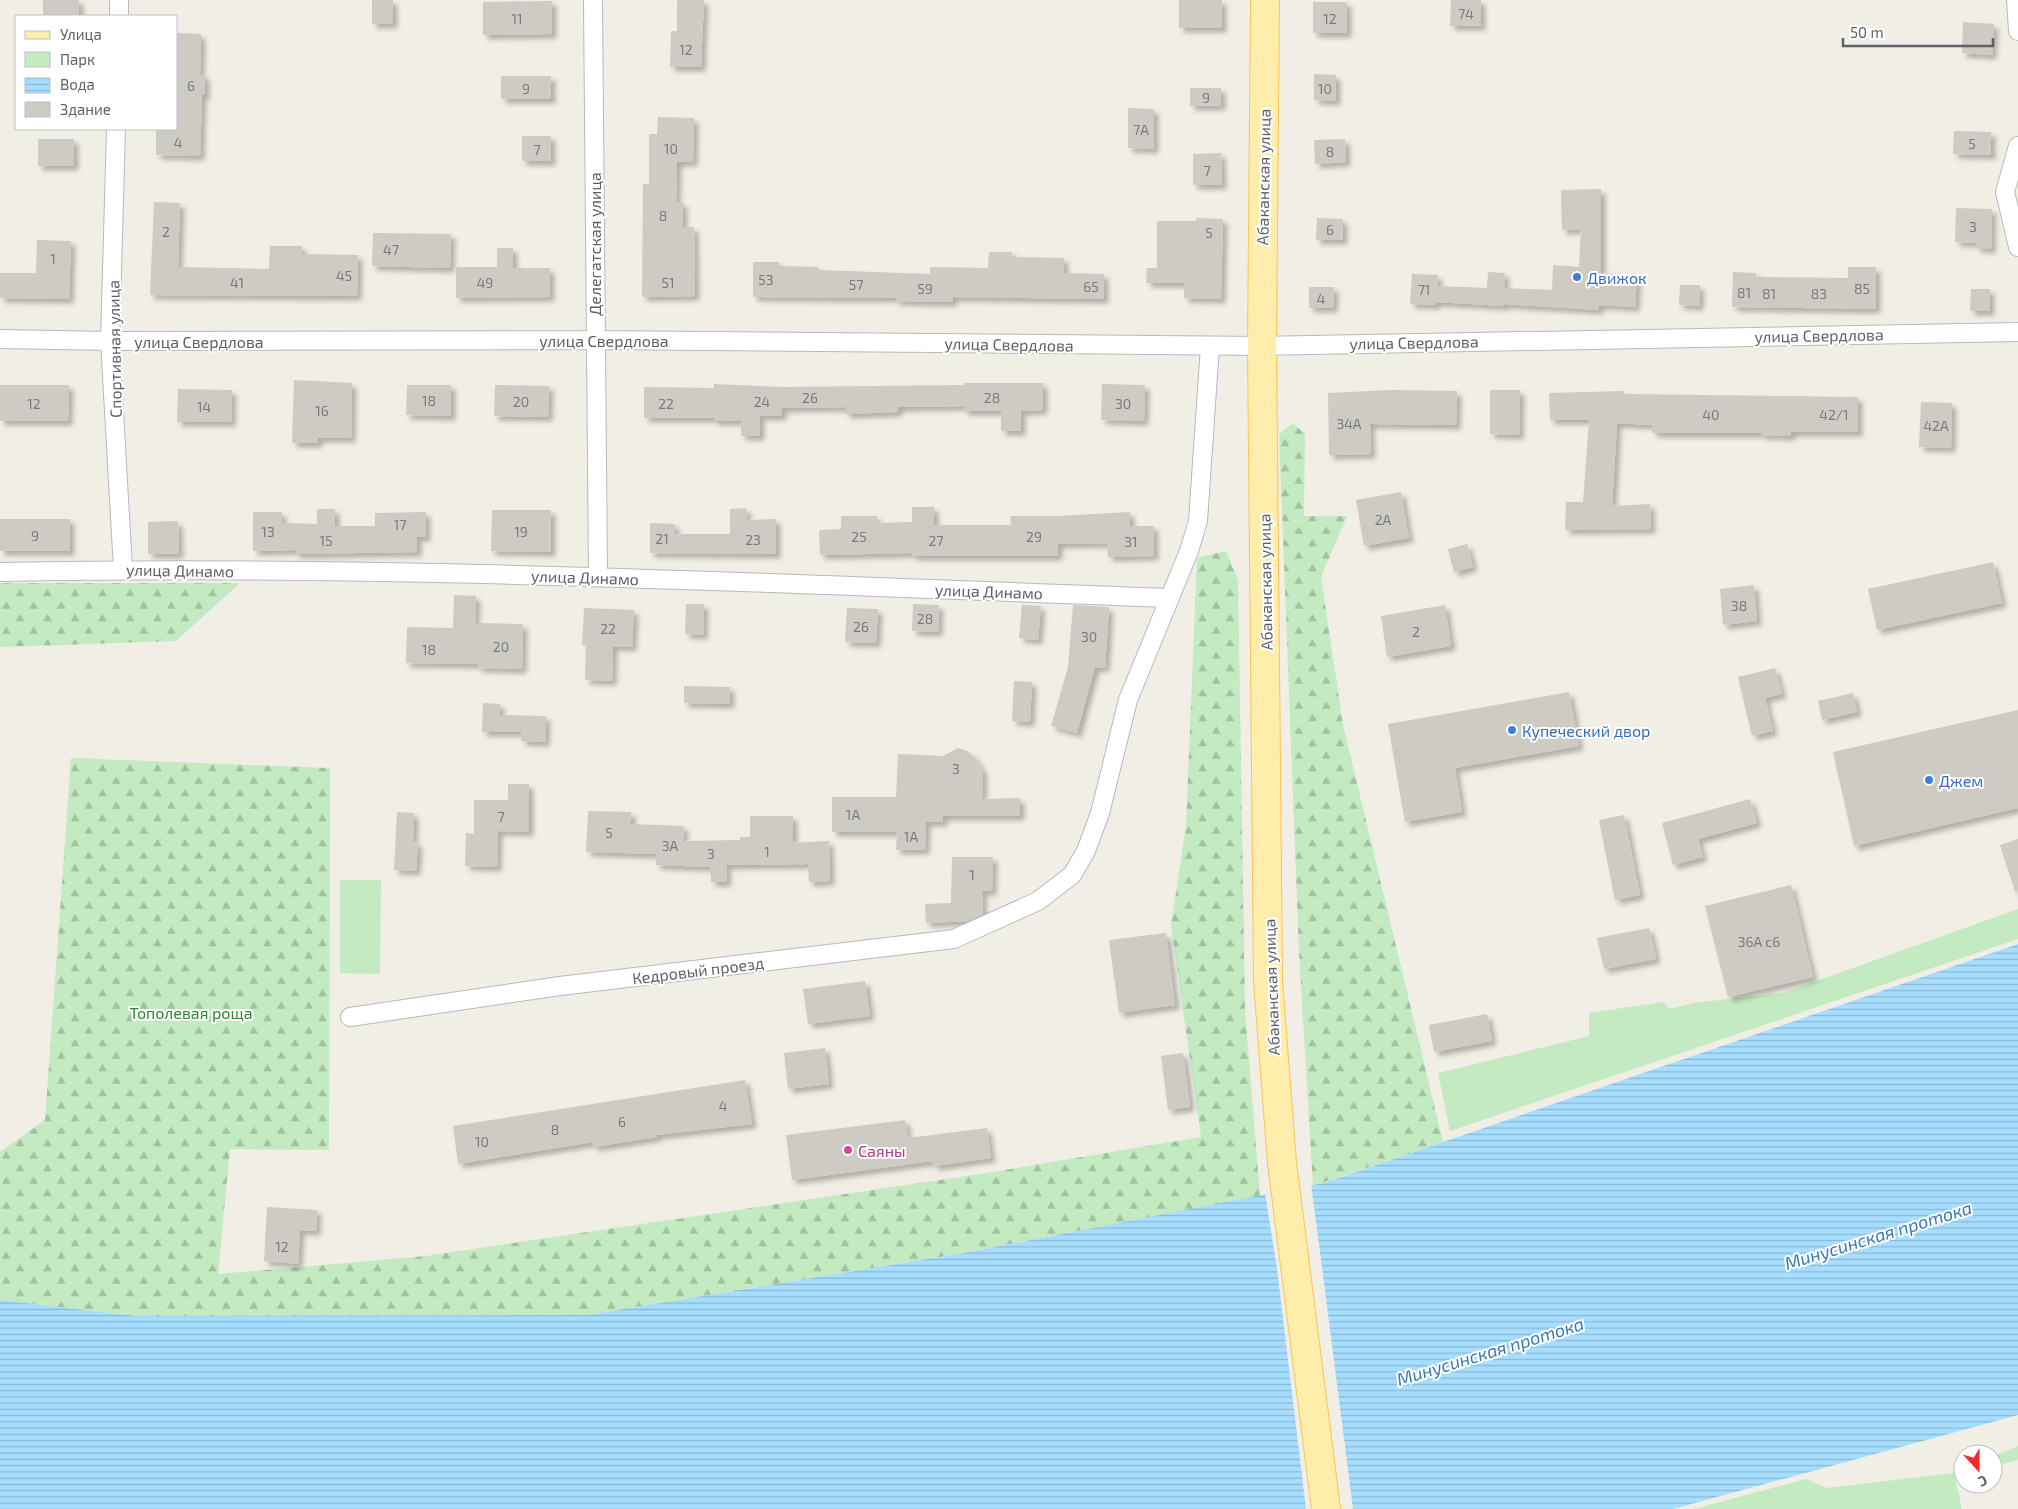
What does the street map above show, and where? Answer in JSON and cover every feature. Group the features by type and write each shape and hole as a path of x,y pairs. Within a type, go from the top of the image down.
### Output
{"main road":[{"name":"Абаканская улица","path":"1265,0 1262,346 1268,981 1282,1163 1326,1509"}],"street":[{"path":"119,0 119,15"},
{"name":"Делегатская улица","path":"593,0 594,340 598,577"},
{"path":"2016,0 2018,31"},
{"name":"Спортивная улица","path":"116,130 110,341 123,569"},
{"path":"2018,146 2005,192 2018,247"},
{"name":"улица Свердлова","path":"0,339 110,341 594,340 1262,346 2018,332"},
{"path":"1169,598 1189,551 1198,521 1210,346"},
{"name":"улица Динамо","path":"0,572 123,569 598,577 1169,598"},
{"name":"Кедровый проезд","path":"350,1017 560,986 954,939 1038,901 1072,875 1086,851 1100,813 1128,700 1169,598"}],"green space":[{"path":"1293,423 1305,434 1304,516 1347,516 1321,577 1343,725 1443,1142 1313,1186 1299,952 1279,434"},
{"name":"Тополевая роща","path":"1226,551 1238,580 1245,1011 1260,1196 964,1253 587,1315 135,1316 0,1300 0,1152 45,1120 71,758 330,768 329,1150 230,1149 218,1274 426,1256 987,1173 1201,1137 1171,925 1186,826 1197,558"},
{"path":"0,583 240,583 176,641 0,647"},
{"path":"340,880 381,880 380,974 340,973"},
{"path":"2018,909 2018,939 1450,1131 1438,1073 1589,1036 1589,1013 1663,1002 1670,1009 1693,1003 1783,993"},
{"path":"2018,1446 2018,1460 2003,1464 2003,1452"},
{"path":"1953,1473 1953,1494 1959,1494 1962,1509 1694,1509 1806,1479 1827,1488"}],"water":[{"name":"Минусинская протока","path":"2018,944 2018,1415 1673,1509 0,1509 0,1300 135,1316 587,1315 964,1253 1324,1183"}],"pier":[{"path":"1311,1184 1353,1509 1306,1509 1277,1269 1265,1193"}],"building":[{"path":"43,0 79,0 79,15 43,15"},
{"path":"372,0 393,0 393,24 372,24"},
{"path":"677,0 704,0 701,67 670,67 671,31 677,31"},
{"path":"1179,0 1222,0 1222,28 1179,28"},
{"path":"1451,0 1481,0 1481,26 1450,26"},
{"path":"552,1 552,34 483,35 483,2"},
{"path":"1313,2 1347,2 1347,33 1313,33"},
{"path":"1963,22 1994,24 1992,55 1962,53"},
{"path":"178,33 201,34 200,75 205,75 205,95 202,95 200,156 156,155 156,130 178,130"},
{"path":"1314,74 1336,75 1336,101 1314,100"},
{"path":"501,76 551,76 551,99 501,99"},
{"path":"1190,88 1221,88 1221,106 1190,106"},
{"path":"1128,108 1154,109 1154,149 1128,148"},
{"path":"658,117 694,118 693,162 677,162 676,202 683,202 683,227 694,227 695,296 642,297 643,184 649,184 649,134 657,134"},
{"path":"1954,131 1991,132 1991,155 1953,154"},
{"path":"522,136 551,136 551,161 522,161"},
{"path":"38,139 74,139 74,166 38,166"},
{"path":"1345,139 1346,162 1315,164 1314,140"},
{"path":"1221,153 1222,185 1193,185 1193,154"},
{"path":"1601,189 1601,273 1637,276 1635,307 1599,305 1599,310 1504,304 1504,306 1436,302 1436,305 1410,304 1412,274 1438,275 1437,286 1487,288 1488,272 1505,273 1504,288 1552,290 1553,265 1579,267 1581,229 1562,230 1561,190"},
{"path":"154,202 180,203 178,267 269,269 270,246 302,246 302,254 358,255 357,296 150,295"},
{"path":"1956,208 1992,209 1991,249 1976,248 1976,243 1955,242"},
{"path":"1196,218 1223,219 1221,299 1184,298 1184,283 1146,283 1147,268 1157,268 1157,221 1196,221"},
{"path":"1317,218 1343,219 1343,240 1316,240"},
{"path":"373,233 451,234 450,268 372,266"},
{"path":"37,240 71,241 69,299 0,298 0,273 36,273"},
{"path":"497,248 513,248 513,268 550,268 550,297 456,298 456,267 497,267"},
{"path":"989,252 1012,252 1012,257 1064,258 1064,273 1104,274 1104,299 953,297 953,302 896,301 896,298 753,297 753,262 779,262 779,266 818,267 818,270 930,274 930,267 988,268"},
{"path":"1848,267 1876,267 1876,309 1732,307 1733,272 1756,273 1756,277 1848,278"},
{"path":"1680,285 1700,285 1699,306 1679,305"},
{"path":"1309,287 1334,287 1333,308 1309,308"},
{"path":"1971,289 1990,289 1990,311 1970,311"},
{"path":"294,380 352,383 351,438 318,438 318,443 292,443"},
{"path":"964,383 1043,383 1043,410 1021,411 1021,431 1001,431 1001,411 964,411 964,406 898,407 898,412 845,414 845,407 782,408 782,416 760,416 760,436 741,436 741,421 714,421 714,418 644,418 644,387 714,388 714,384 783,387 964,385"},
{"path":"1102,384 1145,385 1144,421 1101,420"},
{"path":"0,385 69,385 68,421 0,421"},
{"path":"407,385 451,385 451,416 406,415"},
{"path":"495,385 549,386 548,417 494,416"},
{"path":"178,389 232,390 231,422 177,422"},
{"path":"1391,390 1457,391 1456,425 1370,424 1371,454 1329,455 1328,393"},
{"path":"1490,390 1520,390 1519,435 1490,434"},
{"path":"1624,391 1624,394 1858,397 1858,432 1791,432 1791,436 1761,435 1761,433 1652,433 1652,425 1617,423 1612,506 1650,504 1651,529 1565,530 1566,502 1583,502 1589,420 1550,420 1549,393"},
{"path":"1921,402 1952,403 1951,448 1919,447"},
{"path":"1401,492 1409,538 1364,546 1356,500"},
{"path":"912,507 934,507 934,525 1011,525 1010,516 1057,516 1130,512 1130,526 1154,526 1154,556 1108,557 1107,543 1058,544 1058,556 913,556 912,553 820,555 819,530 841,529 841,516 877,516 878,523 912,522"},
{"path":"746,508 747,520 776,519 776,554 650,553 650,523 675,524 675,534 730,534 730,509"},
{"path":"317,509 335,509 335,526 375,526 375,513 426,512 426,537 417,537 417,552 296,554 296,550 253,551 253,512 282,512 282,523 317,524"},
{"path":"492,510 551,510 551,552 491,551"},
{"path":"0,519 70,519 70,551 0,551"},
{"path":"178,521 179,554 148,554 148,522"},
{"path":"1467,544 1473,567 1454,572 1448,549"},
{"path":"1993,562 2002,603 1877,630 1868,589"},
{"path":"1754,585 1757,621 1723,625 1720,589"},
{"path":"454,595 476,596 475,623 523,624 522,669 478,668 478,664 406,663 407,627 453,628"},
{"path":"686,604 704,604 703,635 685,634"},
{"path":"913,604 939,605 938,632 912,631"},
{"path":"1022,605 1041,606 1038,640 1019,638"},
{"path":"1073,605 1109,607 1105,668 1095,667 1077,733 1051,726 1068,667"},
{"path":"1445,605 1451,646 1387,657 1381,616"},
{"path":"584,608 634,610 632,647 613,646 612,681 585,680 586,645 582,645"},
{"path":"847,608 878,609 876,643 845,642"},
{"path":"1775,668 1782,694 1765,698 1773,731 1752,736 1738,677"},
{"path":"1014,681 1032,682 1030,722 1012,721"},
{"path":"684,686 730,687 730,704 684,703"},
{"path":"1569,692 1579,746 1455,768 1462,812 1405,822 1388,724"},
{"path":"1853,693 1857,712 1822,720 1818,701"},
{"path":"483,703 500,704 500,715 546,716 545,742 521,741 521,732 482,732"},
{"name":"Джем","path":"2018,710 2018,808 1854,846 1833,752"},
{"path":"958,748 967,751 976,759 983,772 982,799 1020,798 1020,816 943,816 943,822 926,822 925,850 896,850 897,832 832,832 832,797 896,797 898,754 943,756"},
{"path":"508,784 529,784 529,832 498,831 497,867 465,866 466,833 474,834 474,800 508,800"},
{"path":"1750,799 1757,823 1698,839 1703,857 1673,865 1662,823"},
{"path":"588,811 631,812 631,824 684,826 683,841 740,840 740,837 750,837 750,816 793,816 793,843 829,841 830,881 809,882 808,864 726,865 727,882 711,882 710,867 656,865 656,854 586,852"},
{"path":"397,812 414,813 413,842 418,843 416,871 394,870"},
{"path":"1624,815 1640,895 1615,900 1599,820"},
{"path":"2018,839 2018,891 2015,891 2000,845"},
{"path":"952,857 993,857 992,891 982,891 983,914 968,921 926,923 925,904 951,903"},
{"path":"1791,885 1813,977 1728,997 1705,906"},
{"path":"1649,928 1656,959 1604,969 1597,938"},
{"path":"1166,933 1175,1005 1119,1013 1109,940"},
{"path":"865,981 870,1016 808,1024 803,989"},
{"path":"1487,1014 1492,1041 1434,1052 1429,1025"},
{"path":"825,1048 829,1084 788,1089 784,1053"},
{"path":"1183,1053 1190,1107 1168,1110 1161,1056"},
{"path":"745,1080 752,1124 657,1135 657,1137 594,1147 593,1142 458,1164 453,1126"},
{"name":"Саяны","path":"905,1120 908,1138 987,1128 991,1158 934,1166 933,1161 792,1180 786,1135"},
{"path":"267,1207 317,1210 316,1231 300,1230 298,1264 264,1261"}],"place":[{"name":"Движок","path":"1577,277"},
{"name":"Купеческий двор","path":"1512,730"},
{"name":"Джем","path":"1929,780"},
{"name":"Саяны","path":"848,1150"}]}
